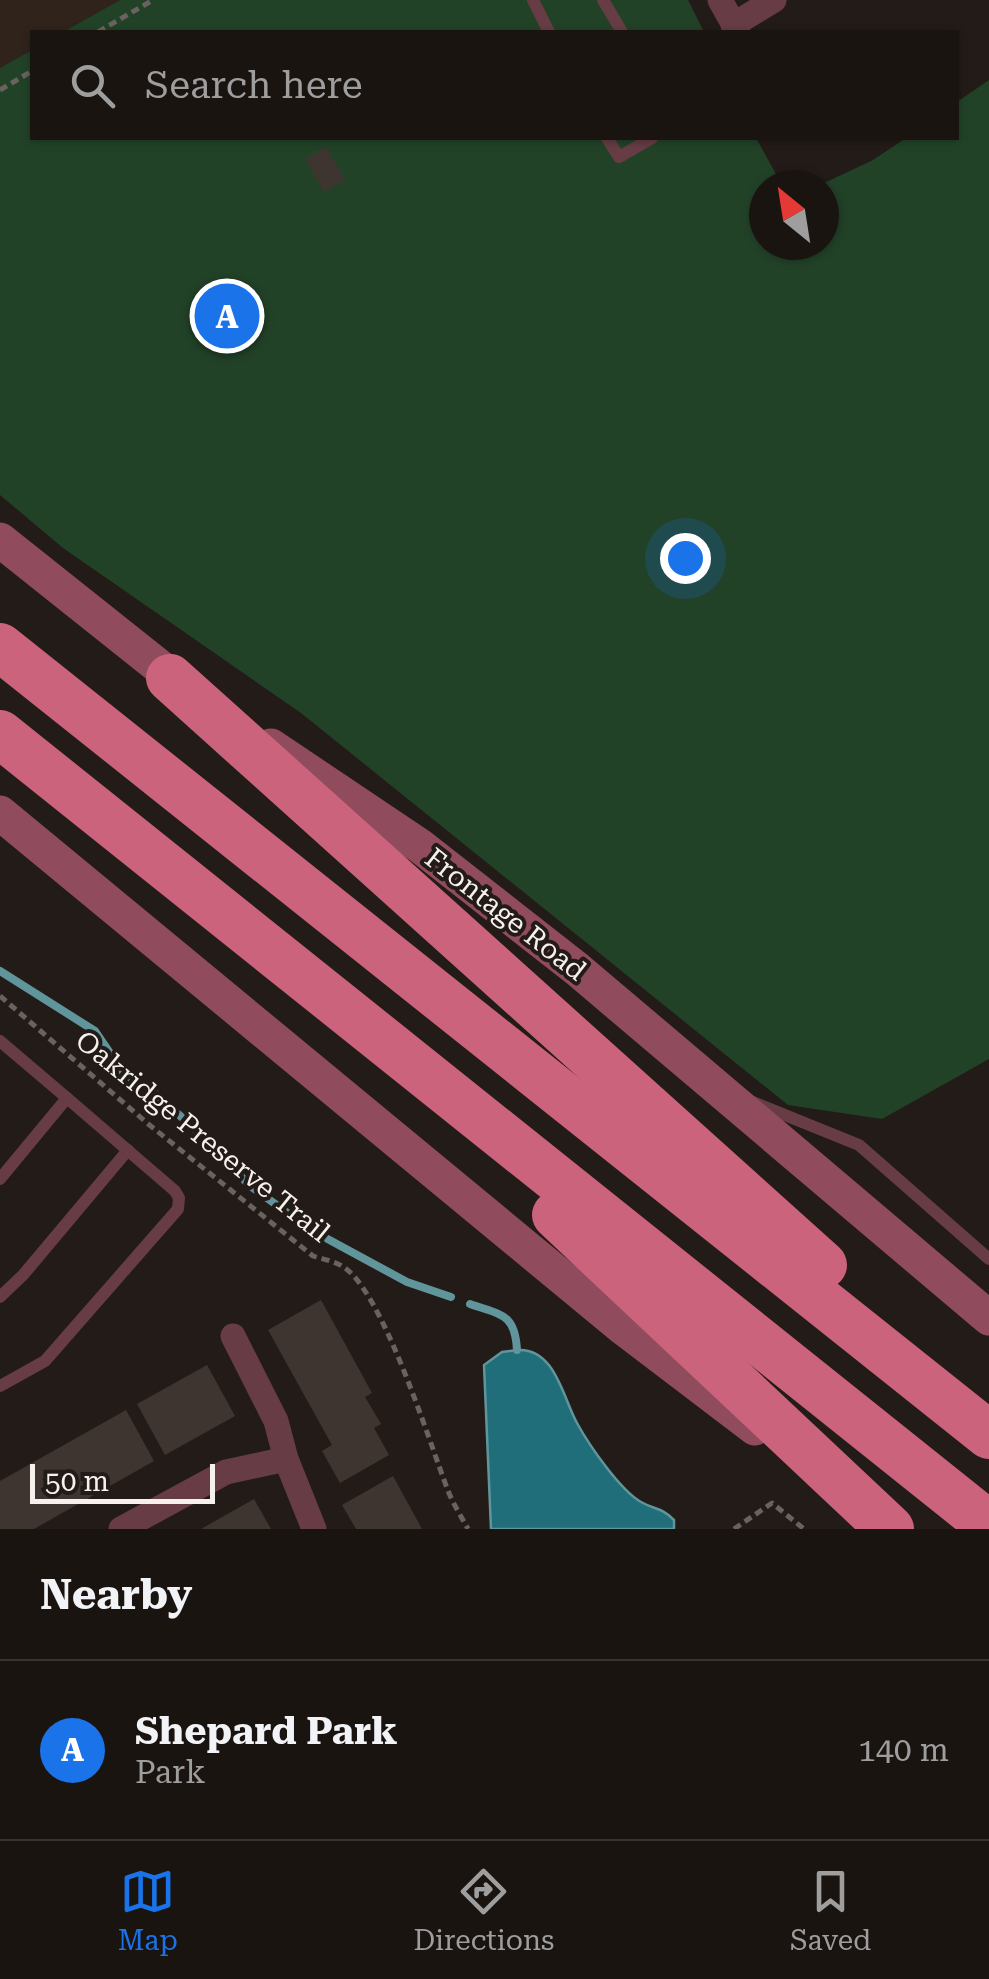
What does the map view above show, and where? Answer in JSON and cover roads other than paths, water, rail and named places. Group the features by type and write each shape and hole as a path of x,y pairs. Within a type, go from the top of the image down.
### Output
{"highway":[{"path":"0,647 989,1435"},
{"path":"170,678 989,1414"},
{"path":"0,734 989,1525"},
{"path":"302,976 889,1529"}],"main road":[{"name":"Frontage Road","path":"0,540 170,678 420,846 722,1090 989,1318"},
{"path":"0,813 620,1326 889,1529"}],"street":[{"path":"720,0 736,29 774,0"},
{"path":"233,1336 276,1421 286,1459 314,1529"},
{"path":"121,1529 226,1472 286,1459"}],"lane":[{"path":"533,0 547,30"},
{"path":"604,0 621,30"},
{"path":"609,140 618,157 648,140"},
{"path":"0,1040 179,1198 178,1209 45,1361 0,1386"},
{"path":"722,1090 860,1145 989,1259"},
{"path":"0,1179 67,1098"},
{"path":"0,1297 128,1150"}],"water":[{"path":"530,1351 549,1365 577,1423 606,1466 633,1496 674,1520 674,1529 491,1529 484,1365 502,1352"}],"waterway":[{"path":"0,971 95,1031 125,1075 149,1088 206,1139 249,1185 311,1230 407,1282 451,1297"},
{"path":"470,1304 504,1317 513,1329 517,1350"}],"place":[{"name":"Shepard Park","path":"227,316"}]}
